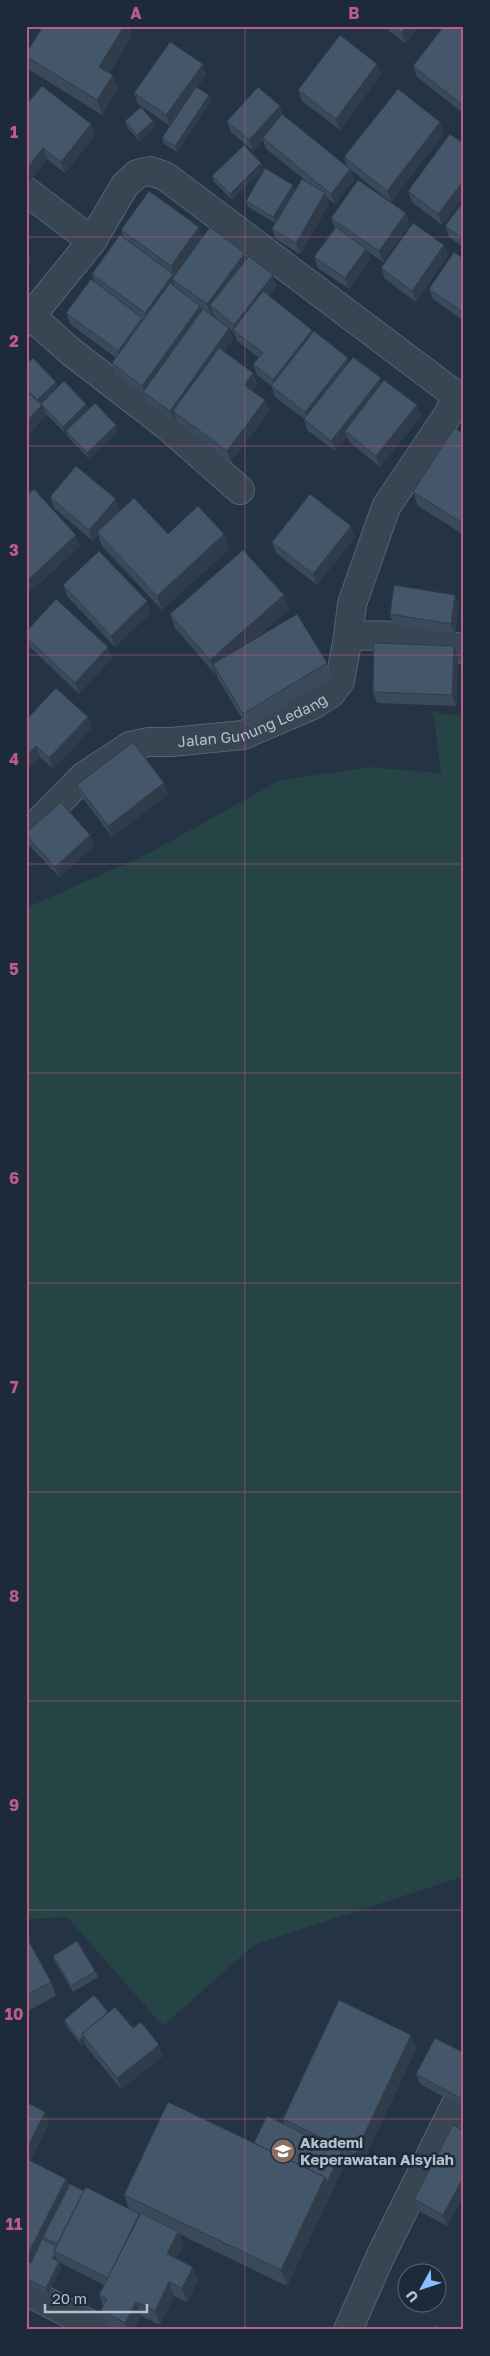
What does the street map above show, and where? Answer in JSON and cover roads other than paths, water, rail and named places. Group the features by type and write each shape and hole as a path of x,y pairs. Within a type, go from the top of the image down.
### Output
{"street":[{"name":"Jalan Gunung Ledang","path":"26,832 36,825 84,776 130,746 150,742 243,734 313,705 331,693 340,681 352,604 386,506 449,413 457,396 165,176 150,171 137,174 125,184 92,241"},
{"path":"26,190 92,241 29,319 166,425 240,490"},
{"path":"348,637 386,635 434,642 464,649"},
{"path":"348,2330 381,2255 455,2106"},
{"path":"26,2291 101,2330"}],"place":[{"name":"Akademi Keperawatan Aisyiah","path":"283,2151"}]}
